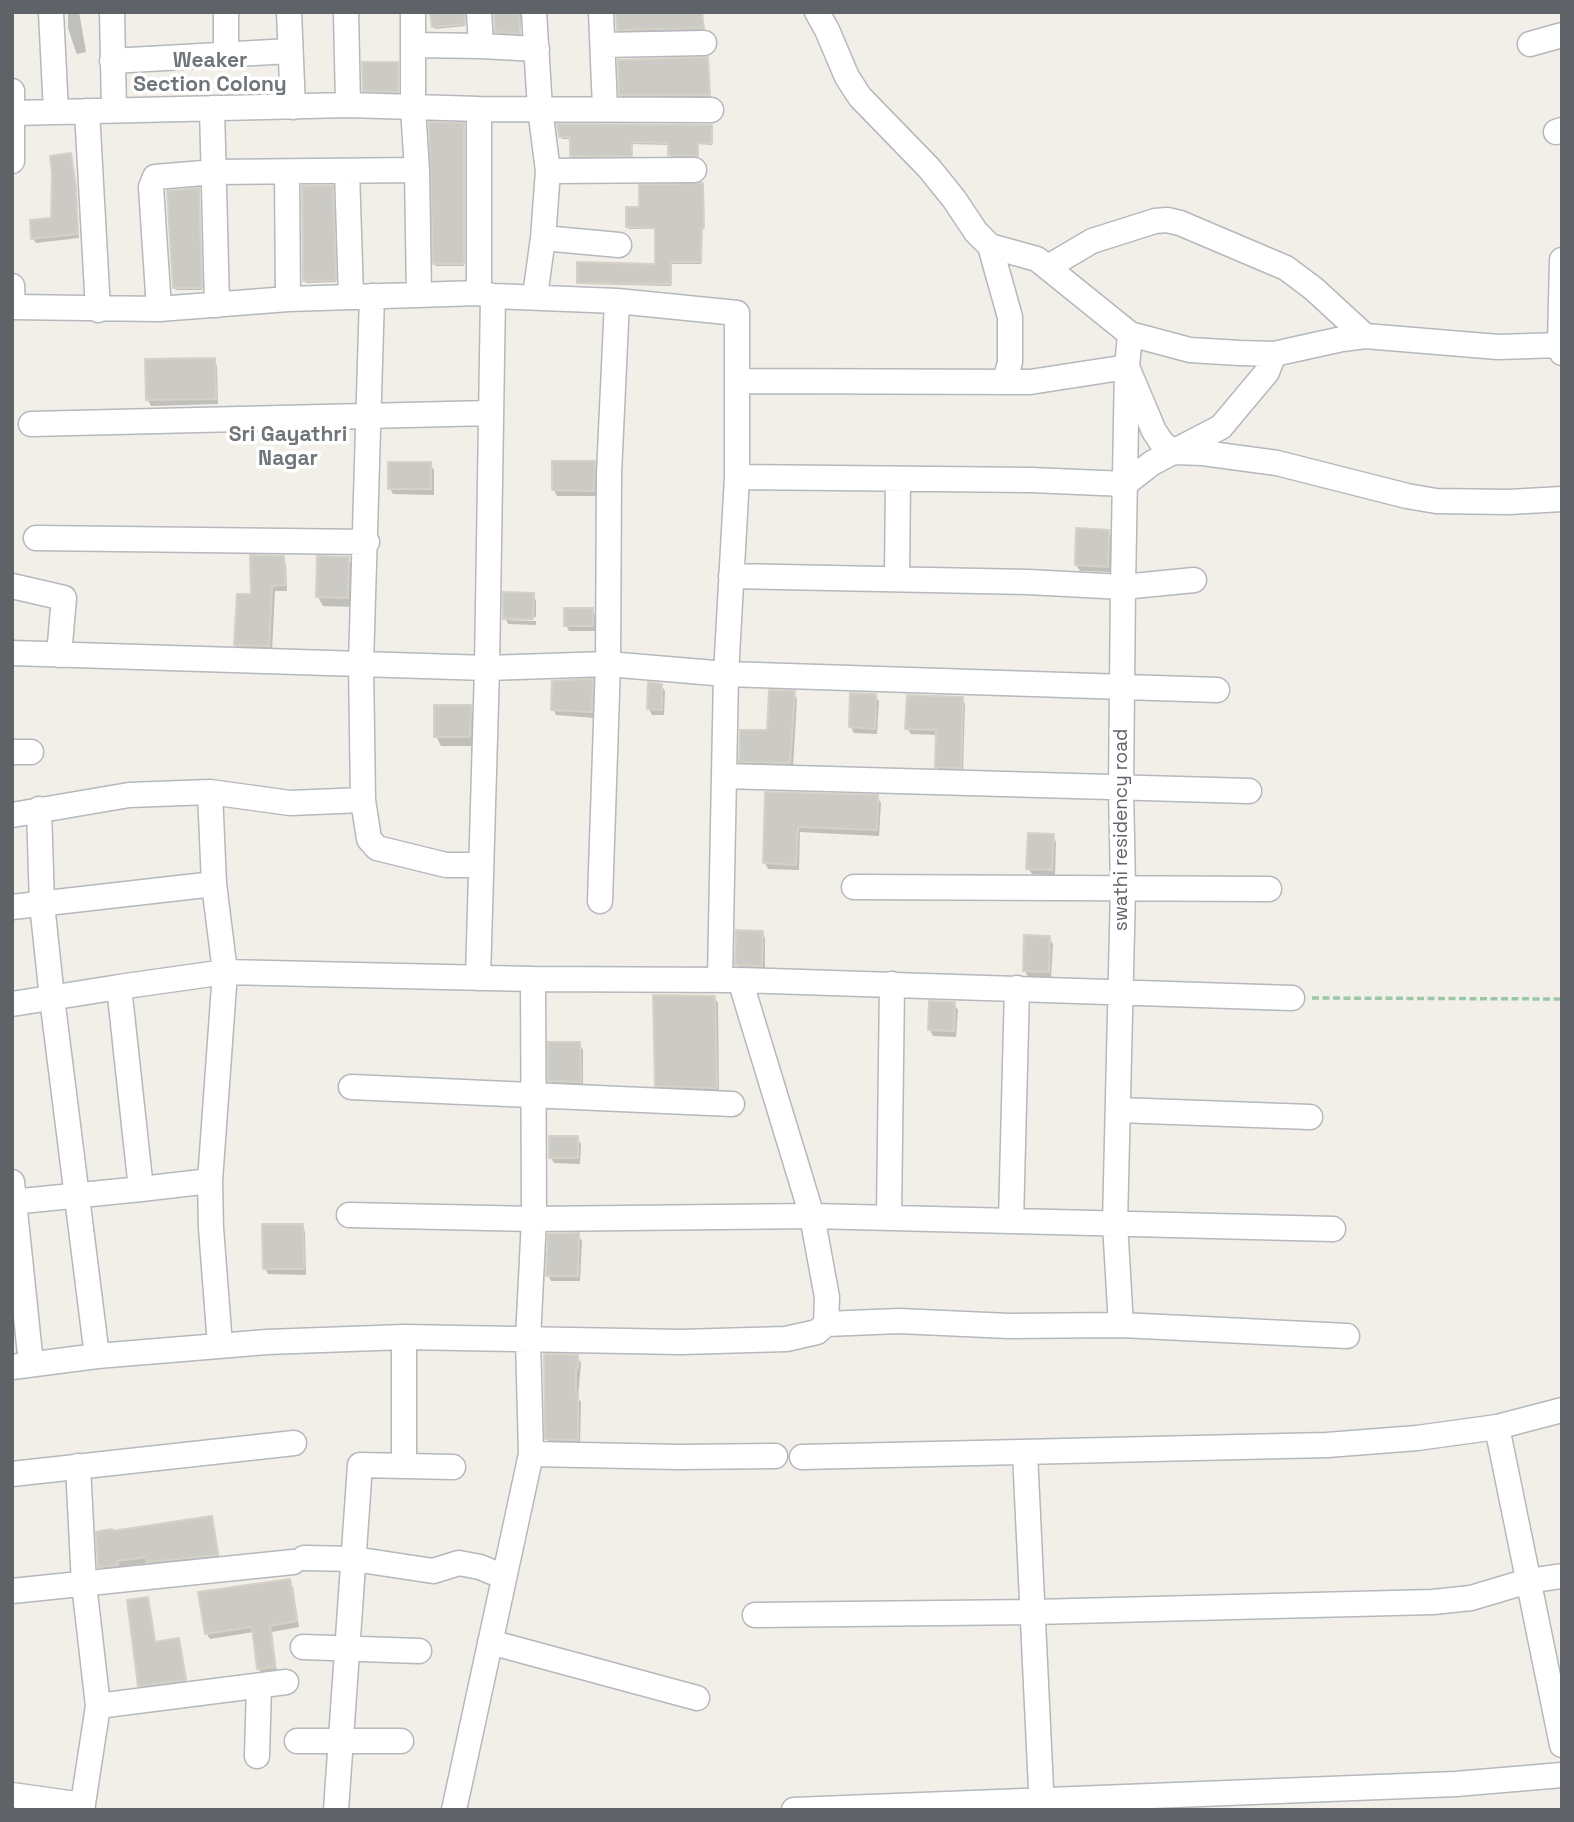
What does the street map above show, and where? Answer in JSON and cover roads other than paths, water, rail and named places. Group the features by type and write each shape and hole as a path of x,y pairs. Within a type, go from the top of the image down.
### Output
{"street":[{"path":"51,12 56,112"},
{"path":"112,12 114,110"},
{"path":"226,12 226,55"},
{"path":"289,12 293,107"},
{"path":"346,12 348,105"},
{"path":"414,12 413,108 419,295"},
{"path":"479,12 481,46"},
{"path":"534,12 540,109 548,171 535,296"},
{"path":"601,12 605,109"},
{"path":"817,12 847,77 860,97 929,168 976,232 990,246 1010,317 1010,362 1004,382"},
{"path":"1530,44 1562,35"},
{"path":"603,46 704,43"},
{"path":"414,45 537,49"},
{"path":"112,61 290,51"},
{"path":"12,161 13,102 56,112 348,105 479,109 711,110"},
{"path":"212,108 217,305"},
{"path":"478,978 487,668 490,413 479,109"},
{"path":"87,111 98,310"},
{"path":"159,309 152,181 160,176 215,172 417,170"},
{"path":"548,171 694,170"},
{"path":"347,171 361,296 367,416 361,664 363,800 369,839 377,848 446,864 481,865"},
{"path":"287,172 288,299"},
{"path":"1048,267 1092,241 1167,220 1286,268 1314,289 1365,336"},
{"path":"543,238 619,245"},
{"path":"990,246 1020,253 1048,267 1074,291 1130,334 1190,350 1274,354 1365,336 1498,347 1561,349 1562,260"},
{"path":"12,286 13,307 159,309 288,299 486,294 617,300 737,313 737,477 726,674 724,776 730,979 812,1216 827,1297 826,1324"},
{"path":"600,901 608,664 609,474 617,300"},
{"name":"swathi residency road","path":"1121,1325 1115,1224 1123,888 1123,587 1130,334"},
{"path":"737,477 1125,484 1152,463 1221,427 1267,372 1274,354"},
{"path":"738,381 1030,382 1127,367 1154,431 1162,443 1174,452 1277,463 1407,496 1436,500 1509,502 1562,499"},
{"path":"31,424 490,413"},
{"path":"897,579 898,478"},
{"path":"36,537 366,542"},
{"path":"732,576 1123,587 1194,580"},
{"path":"12,586 64,598 59,655"},
{"path":"12,653 487,668 608,664 726,674 1217,690"},
{"path":"724,776 1249,791"},
{"path":"12,815 129,795 210,792 290,803 363,800"},
{"path":"210,792 214,884 225,972 210,1181 220,1345"},
{"path":"39,809 42,904 97,1356"},
{"path":"12,907 214,884"},
{"path":"854,887 1269,889"},
{"path":"12,1003 225,972 533,979 730,979 1292,998"},
{"path":"454,1810 531,1454 528,1339 534,1219 533,979"},
{"path":"889,1217 892,984"},
{"path":"119,987 141,1189"},
{"path":"1011,1222 1017,988"},
{"path":"351,1087 732,1104"},
{"path":"1118,1110 1310,1117"},
{"path":"210,1181 78,1196 13,1195 22,1366 220,1345 404,1338 681,1342 786,1339 817,1332 826,1324 899,1321 1009,1326 1121,1325 1347,1336"},
{"path":"349,1215 534,1219 889,1217 1333,1229"},
{"path":"404,1338 404,1466"},
{"path":"802,1457 1327,1446 1497,1427 1562,1410"},
{"path":"1497,1427 1562,1745"},
{"path":"12,1474 294,1443"},
{"path":"1025,1453 1042,1805"},
{"path":"531,1454 775,1456"},
{"path":"336,1810 360,1465 453,1467"},
{"path":"12,1795 83,1807 98,1706 84,1584 78,1466"},
{"path":"12,1591 299,1560 354,1559 433,1571 459,1563 480,1567 504,1577"},
{"path":"755,1615 1034,1612 1433,1602 1471,1598 1528,1581 1562,1576"},
{"path":"490,1642 697,1698"},
{"path":"303,1647 419,1651"},
{"path":"98,1706 286,1682"},
{"path":"257,1756 259,1686"},
{"path":"296,1741 401,1741"},
{"path":"794,1810 1042,1805 1456,1784 1562,1775"}],"district":[{"name":"Weaker Section Colony","path":"210,73"},
{"name":"Sri Gayathri Nagar","path":"288,447"}]}
